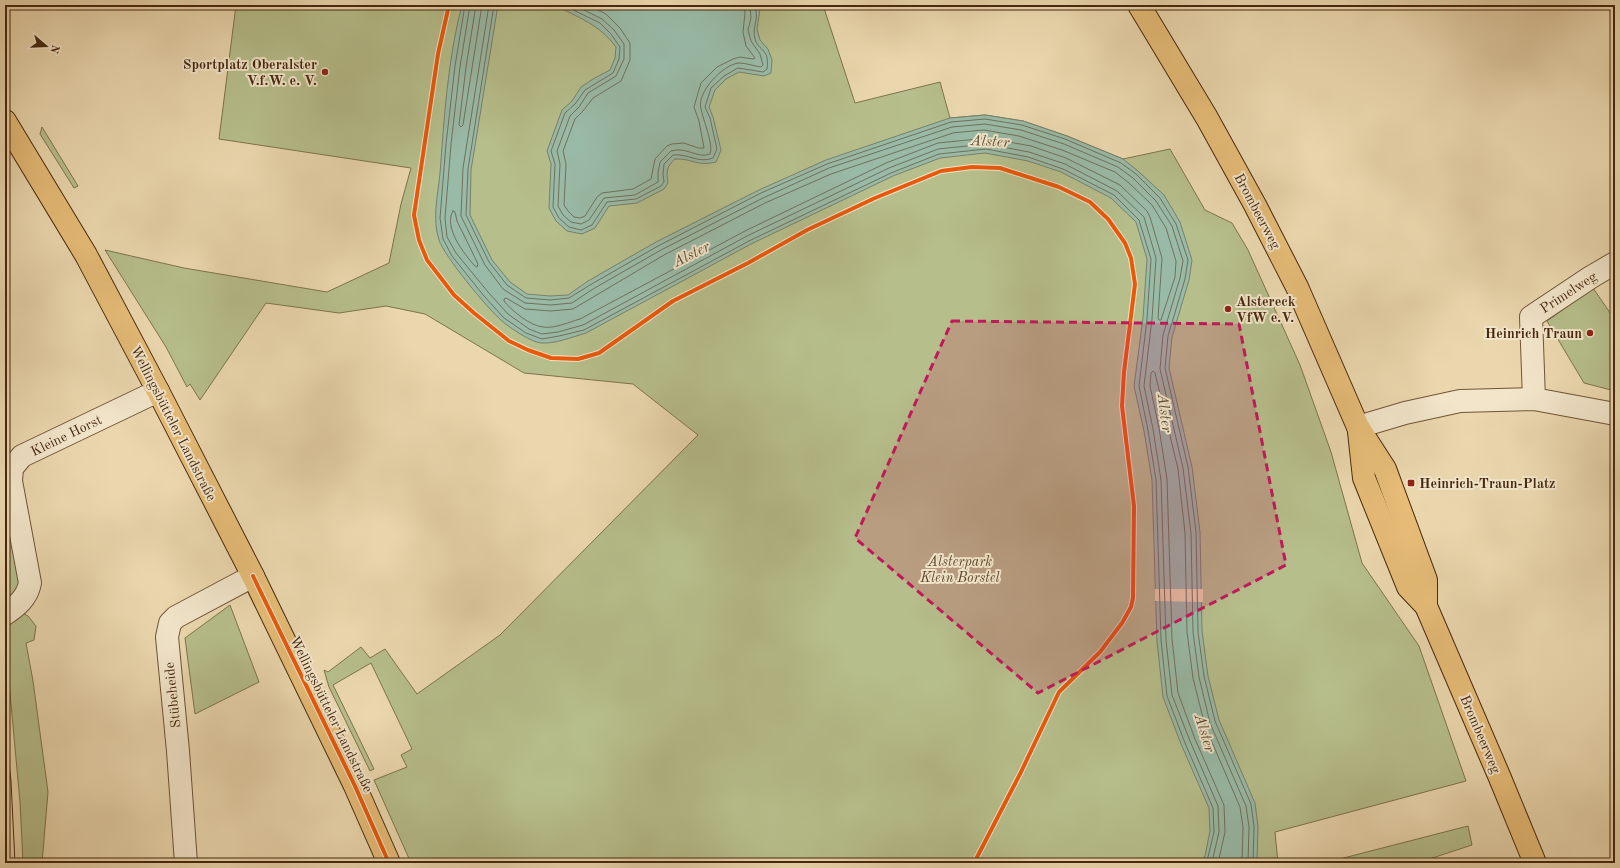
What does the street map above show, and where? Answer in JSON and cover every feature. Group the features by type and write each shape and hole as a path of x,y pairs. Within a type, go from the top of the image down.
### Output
{"main road":[{"name":"Brombeerweg","path":"1139,5 1203,112 1255,205 1297,287 1358,427 1385,469 1426,580 1426,606 1535,863"},
{"name":"Wellingsbütteler Landstraße","path":"5,120 86,255 158,391 253,576 354,786 389,863"}],"street":[{"name":"Primelweg","path":"1534,399 1531,317 1591,277 1615,263"},
{"name":"Kleine Horst","path":"5,614 24,598 29,590 30,583 11,481 12,468 22,456 158,391"},
{"path":"1358,427 1404,413 1460,401 1534,399 1615,414"},
{"name":"Stübeheide","path":"186,863 178,751 167,637 170,623 176,617 253,576"}],"highlighted area":[{"path":"952,321 1239,324 1286,565 1038,693 855,538"}],"green space":[{"name":"Alsterpark Klein Borstel","path":"236,5 823,5 855,103 940,82 950,118 985,115 1023,121 1067,136 1123,159 1170,149 1205,210 1232,223 1248,250 1300,365 1331,452 1362,563 1419,646 1466,781 1275,832 1278,863 411,863 374,780 407,767 401,755 412,749 371,663 333,685 374,769 370,771 329,687 324,670 328,672 361,647 370,658 385,649 417,694 500,635 698,435 633,384 524,373 425,314 386,306 339,313 266,303 200,400 190,384 187,387 166,347 105,250 184,268 327,292 389,263 401,204 411,168 219,139"},
{"path":"42,127 78,186 74,188 40,134"},
{"path":"1593,288 1615,320 1615,391 1584,383 1547,321"},
{"path":"5,495 20,581 19,587 5,605"},
{"path":"230,605 259,682 195,714 185,638"},
{"path":"22,613 28,616 36,626 34,640 26,643 33,681 48,792 42,863 23,863 20,802 9,682 5,664 5,623"},
{"path":"1468,826 1472,845 1417,863 1324,863"}],"water":[{"name":"Alster","path":"462,5 498,5 471,170 470,215 492,260 510,282 527,294 550,296 568,295 588,281 656,242 759,190 826,160 950,118 985,115 1023,121 1067,136 1123,159 1164,195 1180,222 1192,260 1189,280 1172,337 1169,368 1192,467 1200,532 1202,631 1208,676 1219,720 1255,803 1258,826 1257,863 1199,863 1205,856 1210,831 1209,808 1181,744 1163,697 1157,641 1152,480 1144,431 1134,386 1143,318 1147,259 1136,222 1111,198 1061,172 1028,161 985,153 940,158 893,176 751,244 586,333 564,340 546,343 537,342 510,327 495,315 449,258 439,240 437,232 436,207 447,88 453,46"},
{"path":"554,5 758,5 760,9 757,29 760,40 768,49 772,60 771,73 764,76 739,72 726,79 715,90 709,107 721,150 716,162 704,164 675,159 670,164 667,172 668,183 664,189 637,203 609,206 595,228 582,234 567,231 556,221 549,208 551,164 547,151 562,110 572,101 581,87 610,70 615,58 616,47 610,39 596,27"}],"pier":[{"path":"1155,589 1203,589 1203,602 1155,601"}],"tram line":[{"path":"5,725 11,781 15,863"}],"cycle path":[{"path":"449,5 438,54 414,215 419,240 427,260 454,295 509,341 528,350 551,358 578,359 599,353 673,301 748,263 807,230 875,198 941,171 972,167 1000,168 1059,187 1090,202 1108,219 1125,243 1131,258 1135,284 1124,372 1122,406 1134,506 1133,598 1131,607 1122,623 1100,652 1059,692 1021,772 974,863"},
{"path":"253,576 355,786 389,863"}],"place":[{"name":"Sportplatz Oberalster V.f.W. e. V.","path":"325,72"},
{"name":"Alstereck VfW e.V.","path":"1228,309"},
{"name":"Heinrich Traun","path":"1590,333"},
{"name":"Heinrich-Traun-Platz","path":"1411,483"}]}
